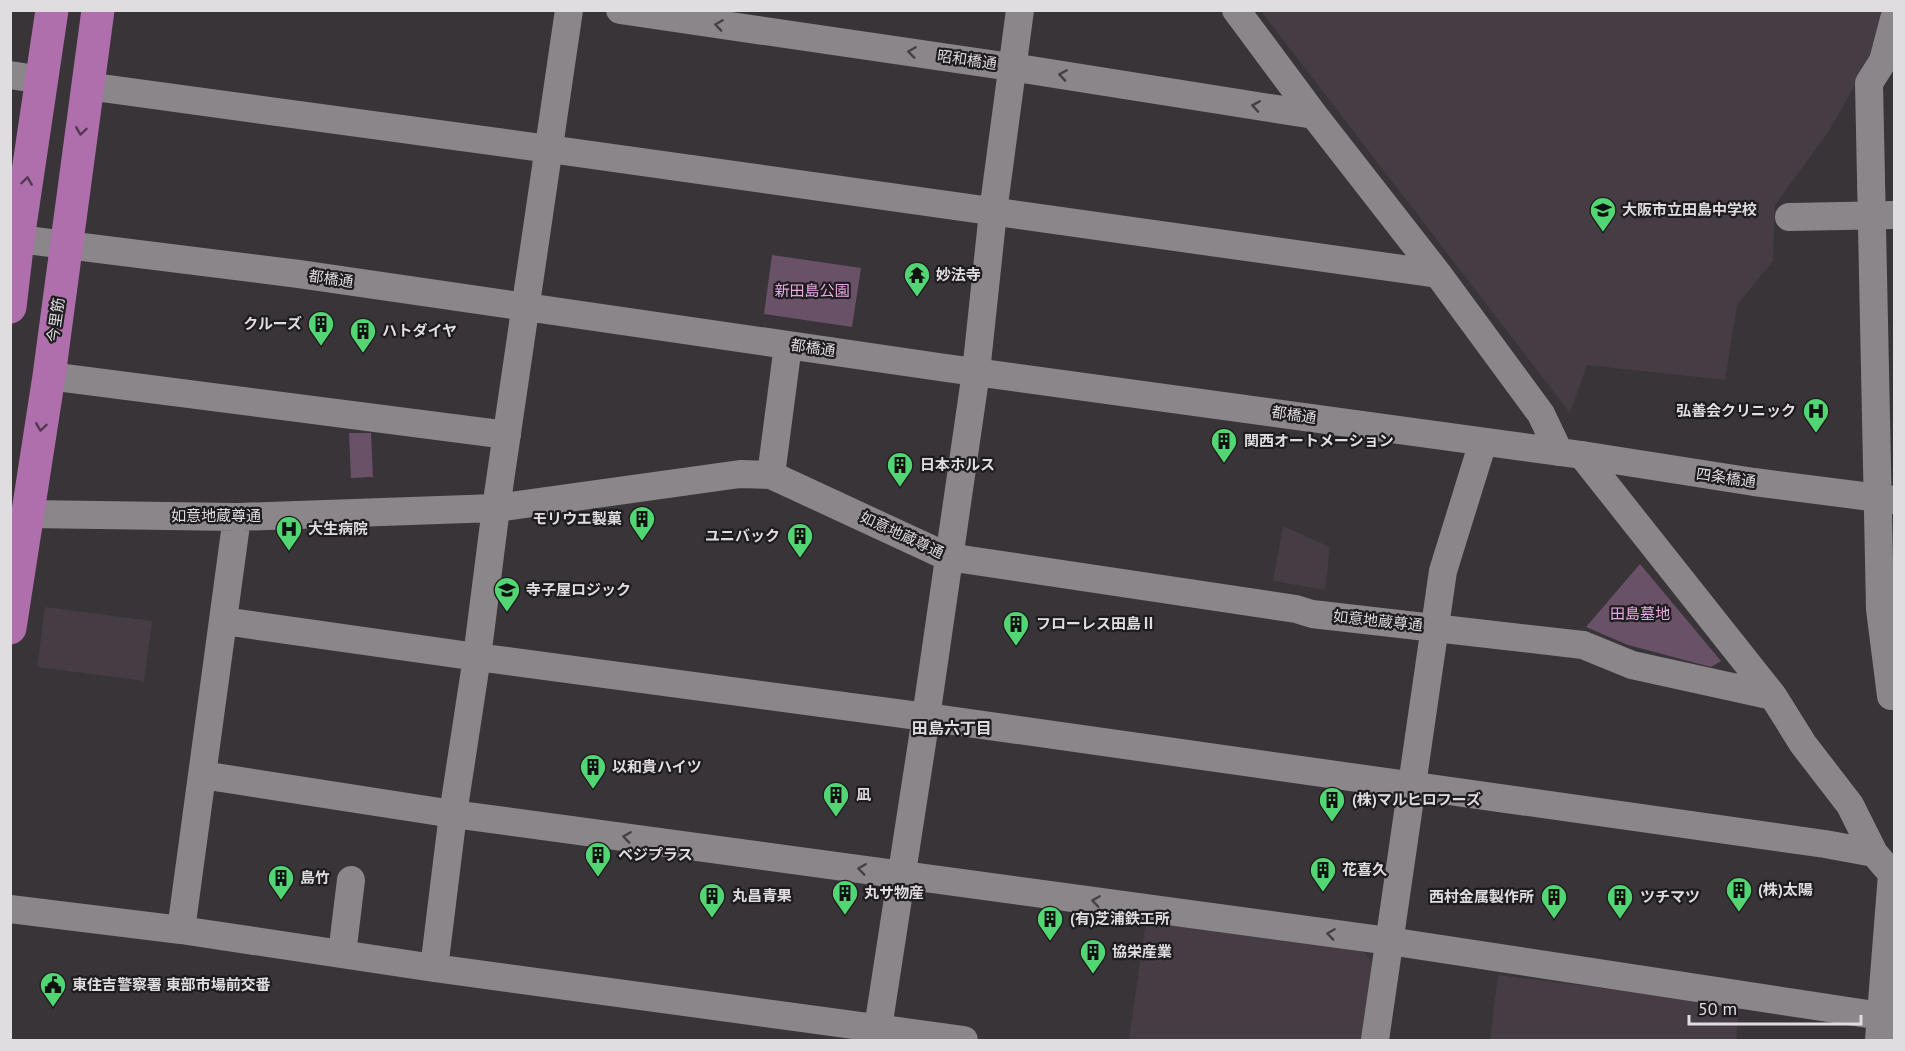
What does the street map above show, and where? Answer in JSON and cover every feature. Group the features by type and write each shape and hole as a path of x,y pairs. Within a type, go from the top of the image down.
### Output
{"main road":[{"path":"10,307 26,77 52,10"},
{"name":"今里筋","path":"10,628 49,376 98,10"}],"street":[{"path":"434,968 496,508 569,10"},
{"name":"昭和橋通","path":"620,10 1011,67 1314,115"},
{"path":"878,1028 926,717 975,372 1011,67 1020,10"},
{"path":"202,775 453,814 1389,941 1885,1026 1887,867 1850,805 1803,744 1773,696 1571,454 1438,274 1314,115 1236,10"},
{"path":"1894,18 1883,61 1869,83 1883,215 1887,499 1881,618 1891,696 1894,696"},
{"path":"87,86 1438,274"},
{"path":"1790,217 1883,215"},
{"name":"都橋通","path":"14,238 287,273 975,372 1571,454"},
{"path":"771,475 788,345"},
{"path":"49,376 507,435"},
{"path":"1375,1041 1443,571 1483,442"},
{"name":"四条橋通","path":"1571,454 1743,481 1887,499"},
{"name":"如意地蔵尊通","path":"28,514 237,517 496,508 740,474 771,475 948,557 1296,609 1312,614 1583,645 1632,665 1773,696"},
{"path":"181,930 237,517"},
{"path":"224,621 1825,844 1887,867"},
{"path":"342,954 351,880"},
{"path":"10,909 181,930 434,968 964,1041"}],"shaded area":[{"name":"大阪市立田島中学校","path":"1261,11 1886,11 1872,55 1829,131 1775,205 1773,261 1737,305 1725,380 1587,365 1570,413"},
{"path":"1283,526 1330,547 1325,590 1273,581"},
{"path":"45,607 152,621 144,681 37,667"},
{"path":"1146,920 1363,951 1372,962 1362,1040 1129,1040"},
{"path":"1498,975 1740,1005 1736,1040 1490,1040"}],"green space":[{"name":"新田島公園","path":"772,255 861,268 852,327 764,314"},
{"path":"349,433 371,433 373,477 351,478"},
{"name":"田島墓地","path":"1640,564 1721,661 1711,667 1628,645 1586,627"}],"place":[{"name":"大阪市立田島中学校","path":"1603,233"},
{"name":"妙法寺","path":"917,298"},
{"name":"クルーズ","path":"321,347"},
{"name":"ハトダイヤ","path":"363,354"},
{"name":"弘善会クリニック","path":"1816,434"},
{"name":"関西オートメーション","path":"1224,464"},
{"name":"日本ホルス","path":"900,488"},
{"name":"モリウエ製菓","path":"642,542"},
{"name":"大生病院","path":"289,552"},
{"name":"ユニバック","path":"800,559"},
{"name":"寺子屋ロジック","path":"507,613"},
{"name":"フローレス田島Ⅱ","path":"1016,647"},
{"name":"以和貴ハイツ","path":"593,790"},
{"name":"凪","path":"836,818"},
{"name":"(株)マルヒロフーズ","path":"1332,823"},
{"name":"ベジプラス","path":"598,878"},
{"name":"花喜久","path":"1323,893"},
{"name":"島竹","path":"281,901"},
{"name":"(株)太陽","path":"1739,913"},
{"name":"丸サ物産","path":"845,916"},
{"name":"丸昌青果","path":"712,919"},
{"name":"西村金属製作所","path":"1554,920"},
{"name":"ツチマツ","path":"1620,920"},
{"name":"(有)芝浦鉄工所","path":"1050,942"},
{"name":"協栄産業","path":"1093,975"},
{"name":"東住吉警察署 東部市場前交番","path":"53,1008"}],"district":[{"name":"田島六丁目","path":"952,728"}]}
